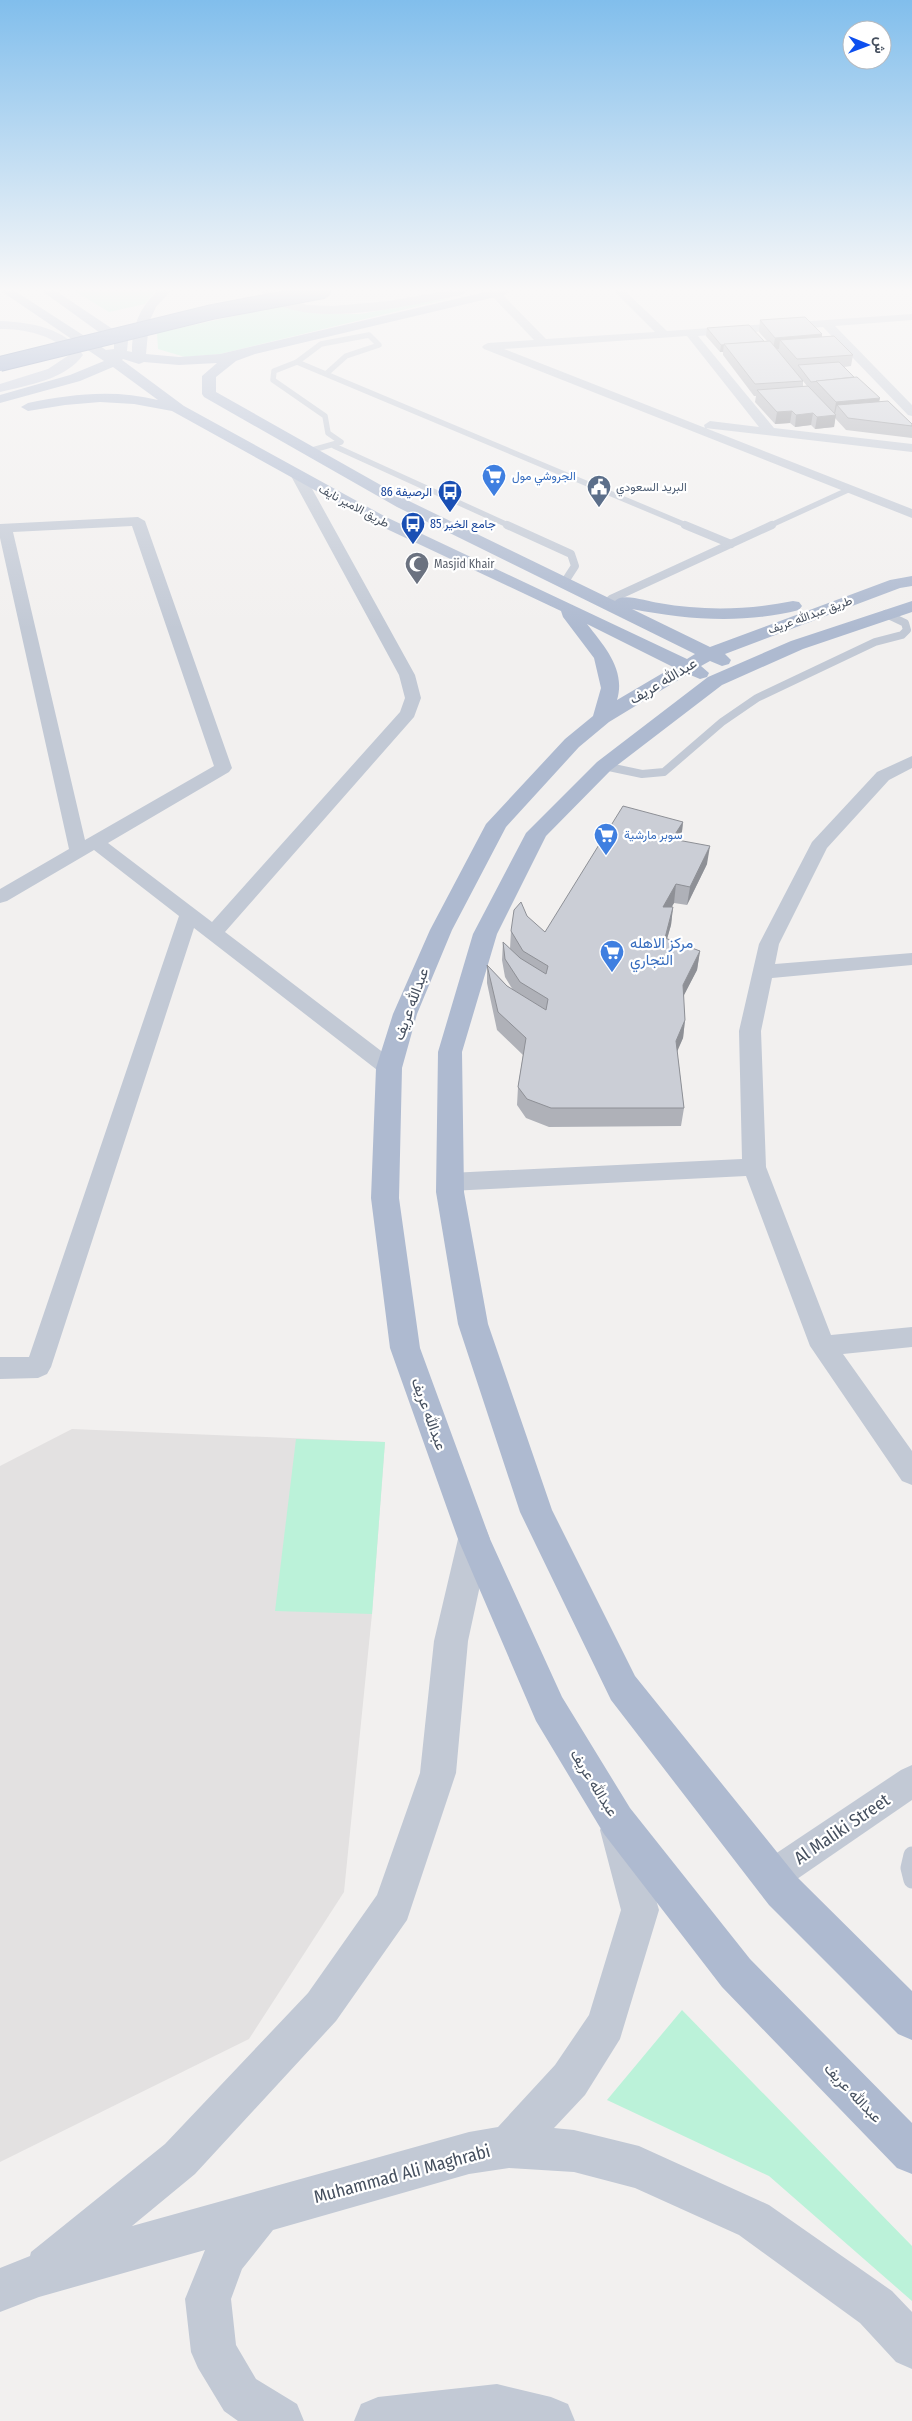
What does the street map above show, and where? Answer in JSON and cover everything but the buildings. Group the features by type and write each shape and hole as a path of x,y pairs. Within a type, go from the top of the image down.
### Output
{"main road":[{"path":"6,409 41,404"},
{"path":"156,404 179,409"},
{"name":"طريق الامير نايف","path":"173,404 298,476 380,520 564,606 687,667"},
{"name":"طريق الامير نايف","path":"227,404 403,504 564,583 721,668"},
{"path":"583,593 688,613 740,616 769,612 825,597 904,583"},
{"name":"طريق عبدالله عريف","path":"721,668 760,633 904,583"},
{"path":"564,606 603,657 611,688 602,718"},
{"name":"عبدالله عريف","path":"912,606 797,645 721,668 687,667 602,718 572,744 497,824 440,930 405,1014 389,1068 385,1198 405,1348 474,1539 549,1710 617,1821 736,1973 912,2153"},
{"name":"عبدالله عريف","path":"721,668 604,766 537,833 485,934 450,1052 450,1182 473,1324 536,1512 623,1688 783,1891 912,2020"}],"street":[{"path":"632,404 912,514"},
{"path":"747,404 770,432"},
{"path":"678,422 912,448"},
{"path":"213,933 408,713 413,698 407,675 298,476"},
{"path":"0,897 87,847 223,768 138,521 2,528 87,847 189,915 389,1068"},
{"path":"912,761 883,776 819,846 768,944 750,1031 754,1167 823,1346 912,1473"},
{"path":"0,1368 38,1367 189,915"},
{"path":"762,972 912,959"},
{"path":"450,1182 754,1167"},
{"path":"823,1346 912,1337"},
{"path":"39,2275 180,2159 322,2007 393,1906 438,1773 451,1641 474,1539"},
{"name":"Al Maliki Street","path":"772,1876 912,1781"},
{"path":"509,2147 570,2080 606,2025 640,1910 617,1821"},
{"name":"Muhammad Ali Maghrabi","path":"0,2290 39,2275 469,2153 509,2147 574,2151 639,2167 754,2220 876,2307 911,2345"},
{"path":"259,2213 225,2255 208,2299 214,2352 240,2395 280,2421"},
{"path":"378,2421 497,2407 551,2421"}],"lane":[{"path":"308,404 325,416 327,420 326,428 330,436 341,442 334,446 309,451"},
{"path":"397,404 731,544"},
{"path":"334,446 571,554 575,566 564,583"},
{"path":"611,599 850,489"},
{"path":"604,766 642,774 664,772 722,722 757,698 874,642 902,635 907,630 904,623 886,614"},
{"path":"912,1855 909,1876 912,1880"}],"shaded area":[{"path":"72,1429 385,1442 372,1614 344,1892 249,2039 0,2162 0,1466"}],"green space":[{"path":"296,1439 385,1442 372,1614 275,1611"},
{"path":"682,2010 912,2246 912,2301 769,2176 607,2100"}],"place":[{"name":"الجروشي مول","path":"494,497"},
{"name":"البريد السعودي","path":"599,508"},
{"name":"الرصيفة 86","path":"450,513"},
{"name":"جامع الخير 85","path":"413,545"},
{"name":"Masjid Khair","path":"417,585"},
{"name":"سوبر مارشية","path":"606,856"},
{"name":"مركز الاهله التجاري","path":"612,973"}]}
